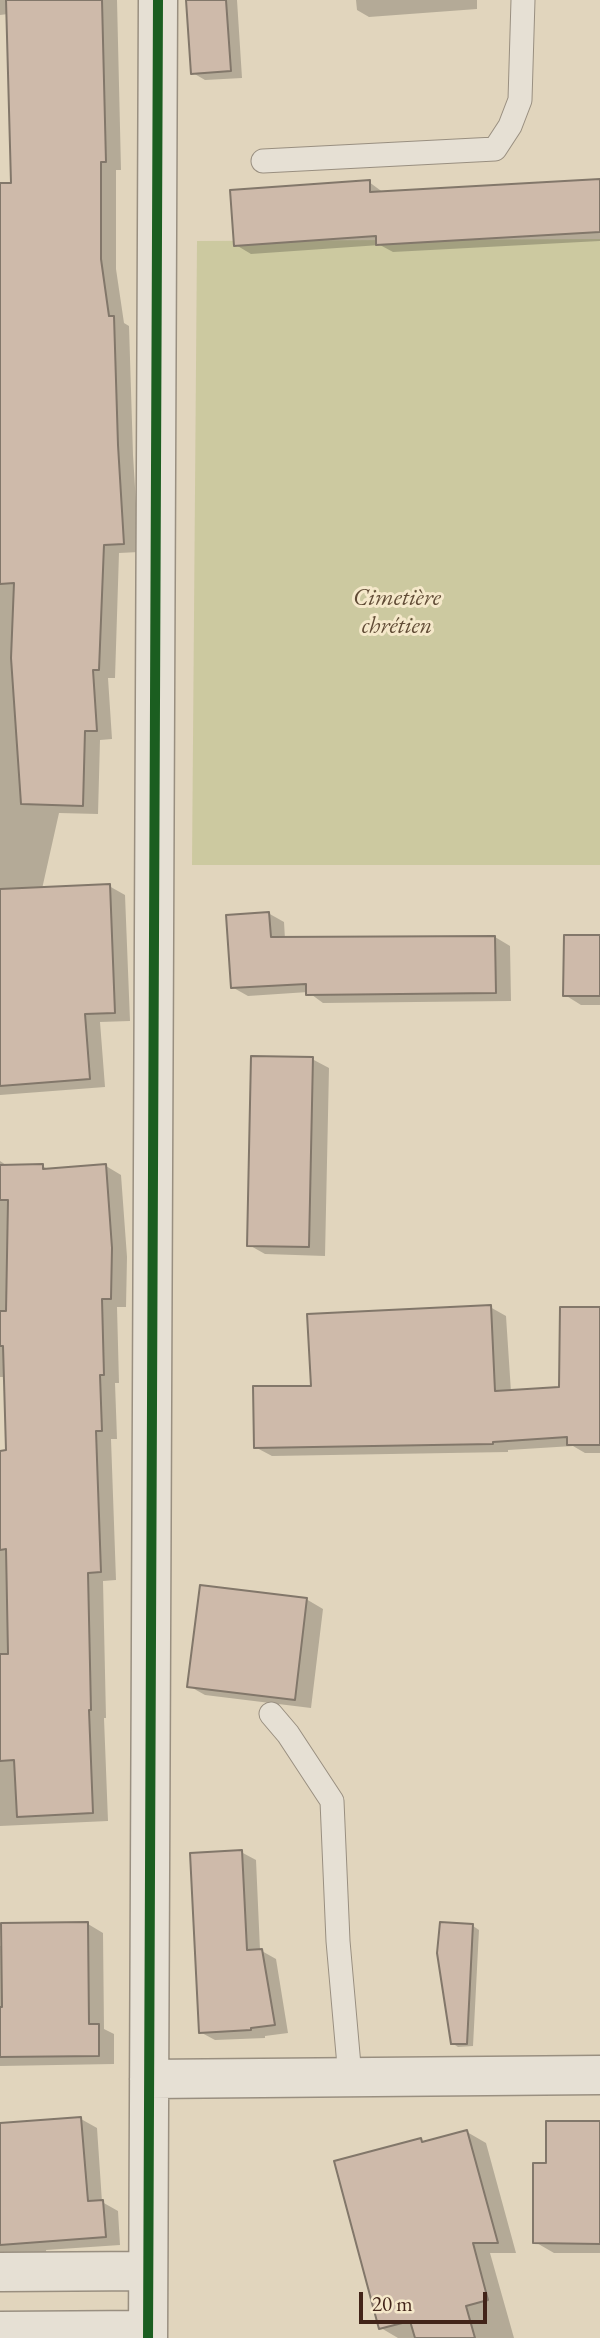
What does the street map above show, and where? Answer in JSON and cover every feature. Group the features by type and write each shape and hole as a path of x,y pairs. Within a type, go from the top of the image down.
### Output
{"street":[{"path":"0,2331 148,2334 158,0"},
{"path":"149,2079 600,2075"},
{"path":"0,2272 148,2271"}],"lane":[{"path":"263,161 495,149 510,126 520,100 523,0"},
{"path":"271,1714 288,1734 332,1801 338,1941 350,2077"}],"green space":[{"name":"Cimetière chrétien","path":"600,239 600,865 192,865 197,241"}],"building":[{"path":"6,0 102,0 106,162 101,162 101,259 109,316 114,316 124,544 104,545 99,670 93,670 97,731 85,731 83,806 21,804 11,658 14,583 0,584 0,183 11,183"},
{"path":"186,0 226,0 231,71 191,74"},
{"path":"600,179 600,232 376,245 376,236 234,246 230,190 370,180 370,192"},
{"path":"110,884 115,1013 85,1014 90,1079 0,1086 0,889"},
{"path":"269,912 271,937 495,936 496,993 306,995 306,984 231,988 226,915"},
{"path":"564,935 600,935 600,996 563,996"},
{"path":"251,1056 313,1057 309,1247 247,1246"},
{"path":"43,1164 43,1169 106,1164 112,1248 111,1299 102,1299 102,1431 96,1431 101,1572 88,1573 93,1813 17,1817 14,1760 0,1761 0,1654 8,1654 6,1549 0,1550 0,1451 6,1450 0,1311 6,1311 8,1200 0,1200 0,1165"},
{"path":"491,1305 495,1391 559,1387 560,1307 600,1307 600,1445 567,1445 567,1437 493,1444 254,1448 253,1386 311,1386 307,1314"},
{"path":"200,1585 307,1598 295,1700 187,1687"},
{"path":"242,1850 247,1950 262,1949 275,2025 251,2030 199,2033 190,1853"},
{"path":"88,1922 89,2024 99,2024 99,2056 0,2057 1,1923"},
{"path":"440,1922 473,1924 467,2044 451,2044 437,1953"},
{"path":"81,2117 88,2201 103,2200 106,2237 0,2245 0,2123"},
{"path":"546,2121 600,2121 600,2244 533,2243 533,2163 546,2163"},
{"path":"467,2130 498,2243 473,2243 488,2300 466,2306 475,2338 415,2338 410,2321 379,2329 334,2161 421,2138 422,2142"}],"cycle path":[{"path":"148,2338 158,0"}]}
